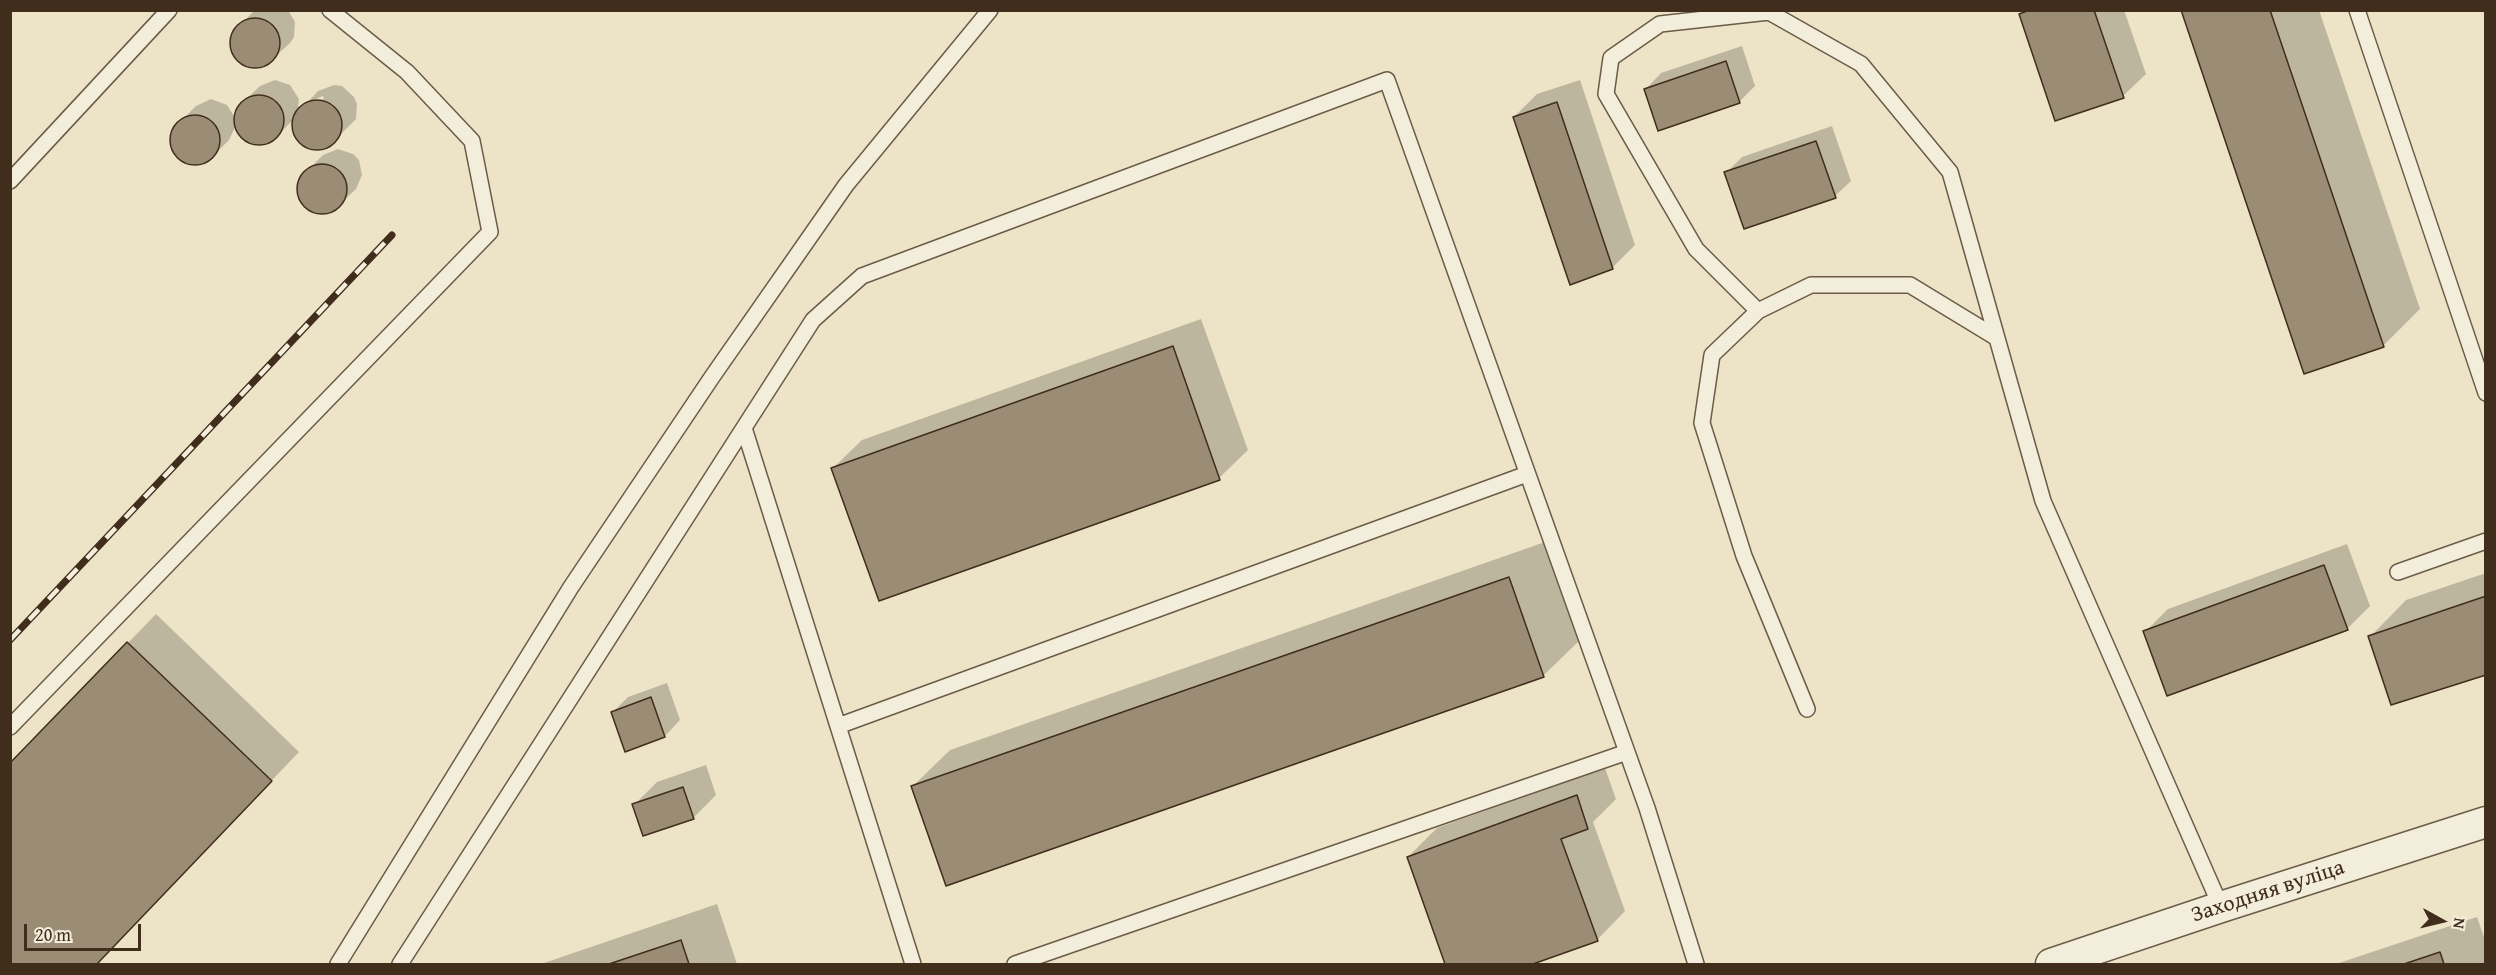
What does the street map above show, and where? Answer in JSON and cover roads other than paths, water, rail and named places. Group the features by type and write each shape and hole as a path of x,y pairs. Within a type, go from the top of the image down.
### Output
{"street":[{"name":"Заходняя вуліца","path":"2051,964 2486,822"}],"lane":[{"path":"10,180 169,10"},
{"path":"10,727 490,232 472,141 407,72 330,10"},
{"path":"338,964 571,587 712,377 846,185 990,10"},
{"path":"2357,10 2486,393"},
{"path":"1758,311 1696,249 1606,94 1611,58 1660,24 1769,12 1861,64 1950,172 2043,501 2221,907"},
{"path":"400,964 813,320 862,276 1387,80 1627,752 1696,964"},
{"path":"1807,709 1744,556 1702,423 1712,355 1758,311 1811,285 1910,285 1997,338"},
{"path":"744,428 913,964"},
{"path":"838,726 1527,474"},
{"path":"2398,572 2486,541"},
{"path":"1015,964 1627,752"}],"railway":[{"path":"10,640 392,235"}]}
